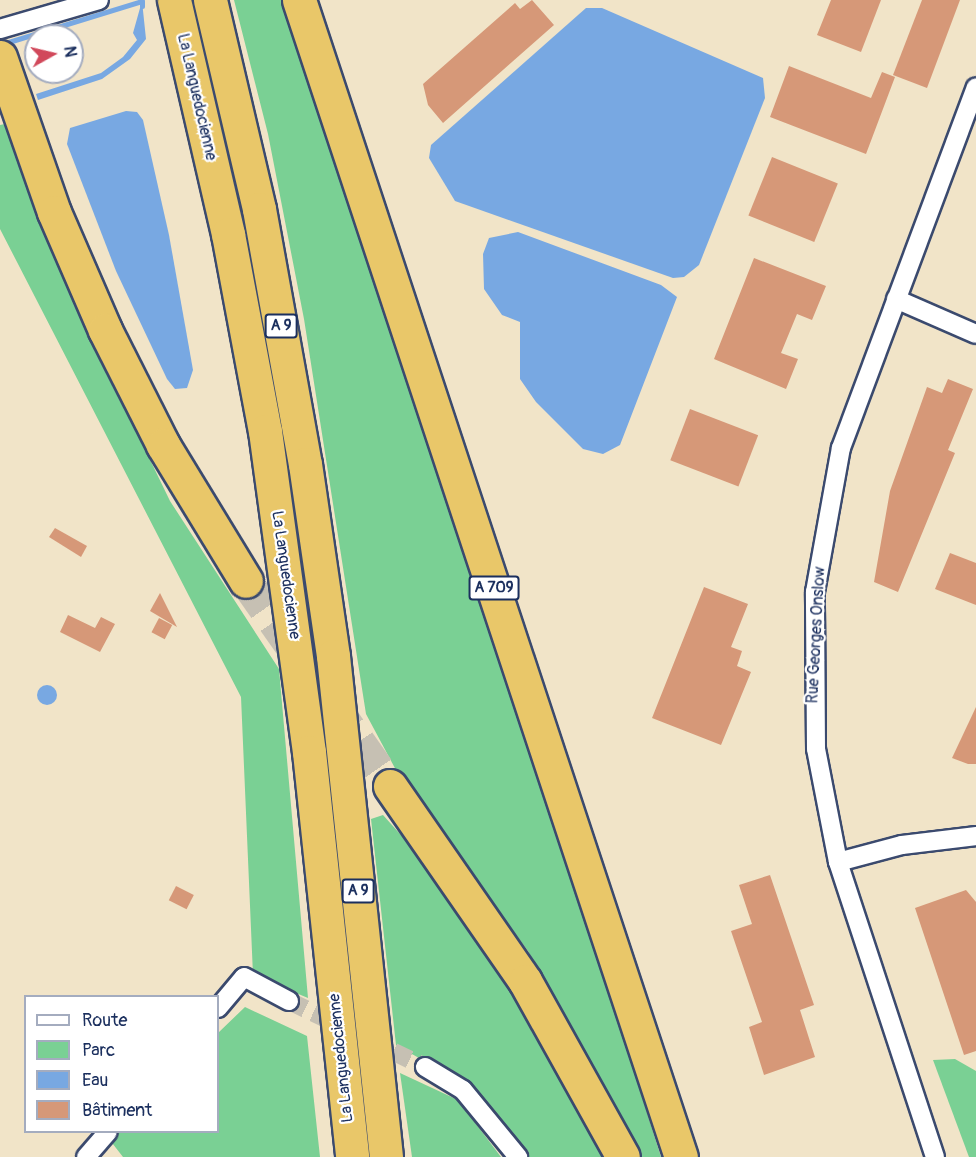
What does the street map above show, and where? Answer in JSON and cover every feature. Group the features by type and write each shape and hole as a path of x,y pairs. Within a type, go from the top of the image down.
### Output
{"highway":[{"name":"La Languedocienne","path":"174,0 228,234 268,453 308,741 352,1157"},
{"name":"A 9","path":"210,0 258,210 305,464 333,656 386,1157"},
{"name":"A 709","path":"299,0 681,1157"},
{"path":"0,57 54,212 105,330 163,445 246,580"},
{"path":"390,786 525,981 623,1157"}],"street":[{"path":"0,29 99,0"},
{"name":"Rue Georges Onslow","path":"935,1157 838,862 816,749 815,592 842,448 976,87"},
{"path":"896,299 976,334"},
{"path":"838,862 912,843 976,836"},
{"path":"219,1007 244,977 289,1001"},
{"path":"424,1067 464,1090 518,1157"},
{"path":"86,1157 106,1133"}],"green space":[{"path":"234,0 285,0 490,616 661,1157 636,1157 528,951 397,772 366,714 304,319 268,134"},
{"path":"5,124 78,311 170,501 279,669 308,998 253,975 241,697 0,229 0,125"},
{"path":"383,815 452,892 530,1009 606,1157 528,1157 479,1092 396,1045 371,819"},
{"path":"245,1007 307,1036 320,1157 123,1157 109,1139 115,1133 219,1133 219,1032"},
{"path":"955,1059 976,1071 976,1157 969,1157 933,1060"},
{"path":"400,1073 458,1100 501,1157 412,1157"}],"water":[{"path":"142,1 146,39 130,59 102,79 38,100 36,94 67,84 84,84 84,78 101,73 123,57 137,40 133,33"},
{"path":"586,8 602,8 763,78 765,98 699,265 684,277 673,278 455,201 429,158 431,145"},
{"path":"126,111 137,112 143,120 169,235 193,370 187,388 175,389 167,379 116,271 67,144 70,128"},
{"path":"518,232 661,285 677,297 620,445 603,454 583,449 536,402 520,379 520,322 502,315 484,289 483,254 489,238"},
{"path":"47,685 54,688 57,695 54,702 47,705 40,702 37,695 40,688"}],"building":[{"path":"532,0 554,25 443,123 428,105 423,84 515,3 520,9"},
{"path":"831,0 881,0 861,52 817,35"},
{"path":"922,0 960,0 927,88 893,75"},
{"path":"789,66 871,98 882,72 895,77 866,154 770,117"},
{"path":"772,157 838,184 814,242 748,215"},
{"path":"754,258 826,286 812,320 797,314 781,353 798,359 786,389 714,359"},
{"path":"948,379 973,389 948,450 955,453 898,592 874,582 890,491 927,387 942,393"},
{"path":"690,409 758,435 738,487 670,460"},
{"path":"55,528 87,546 81,557 49,537"},
{"path":"950,553 976,563 976,605 935,589"},
{"path":"704,587 748,604 731,647 742,651 737,666 751,672 721,745 652,718"},
{"path":"160,593 177,627 150,611"},
{"path":"68,615 95,628 101,617 115,624 100,652 60,632"},
{"path":"159,618 172,625 165,639 151,632"},
{"path":"976,707 976,764 968,764 952,758"},
{"path":"770,875 814,1005 800,1010 815,1057 764,1075 749,1027 762,1022 731,931 752,924 739,885"},
{"path":"176,886 194,895 187,909 169,900"},
{"path":"966,890 976,902 976,1051 964,1055 915,908"}],"waterway":[{"path":"2,44 142,1 142,6"}],"tunnel":[{"path":"246,581 390,786"},
{"path":"289,1001 341,1026"},
{"path":"369,1040 425,1067"}]}
